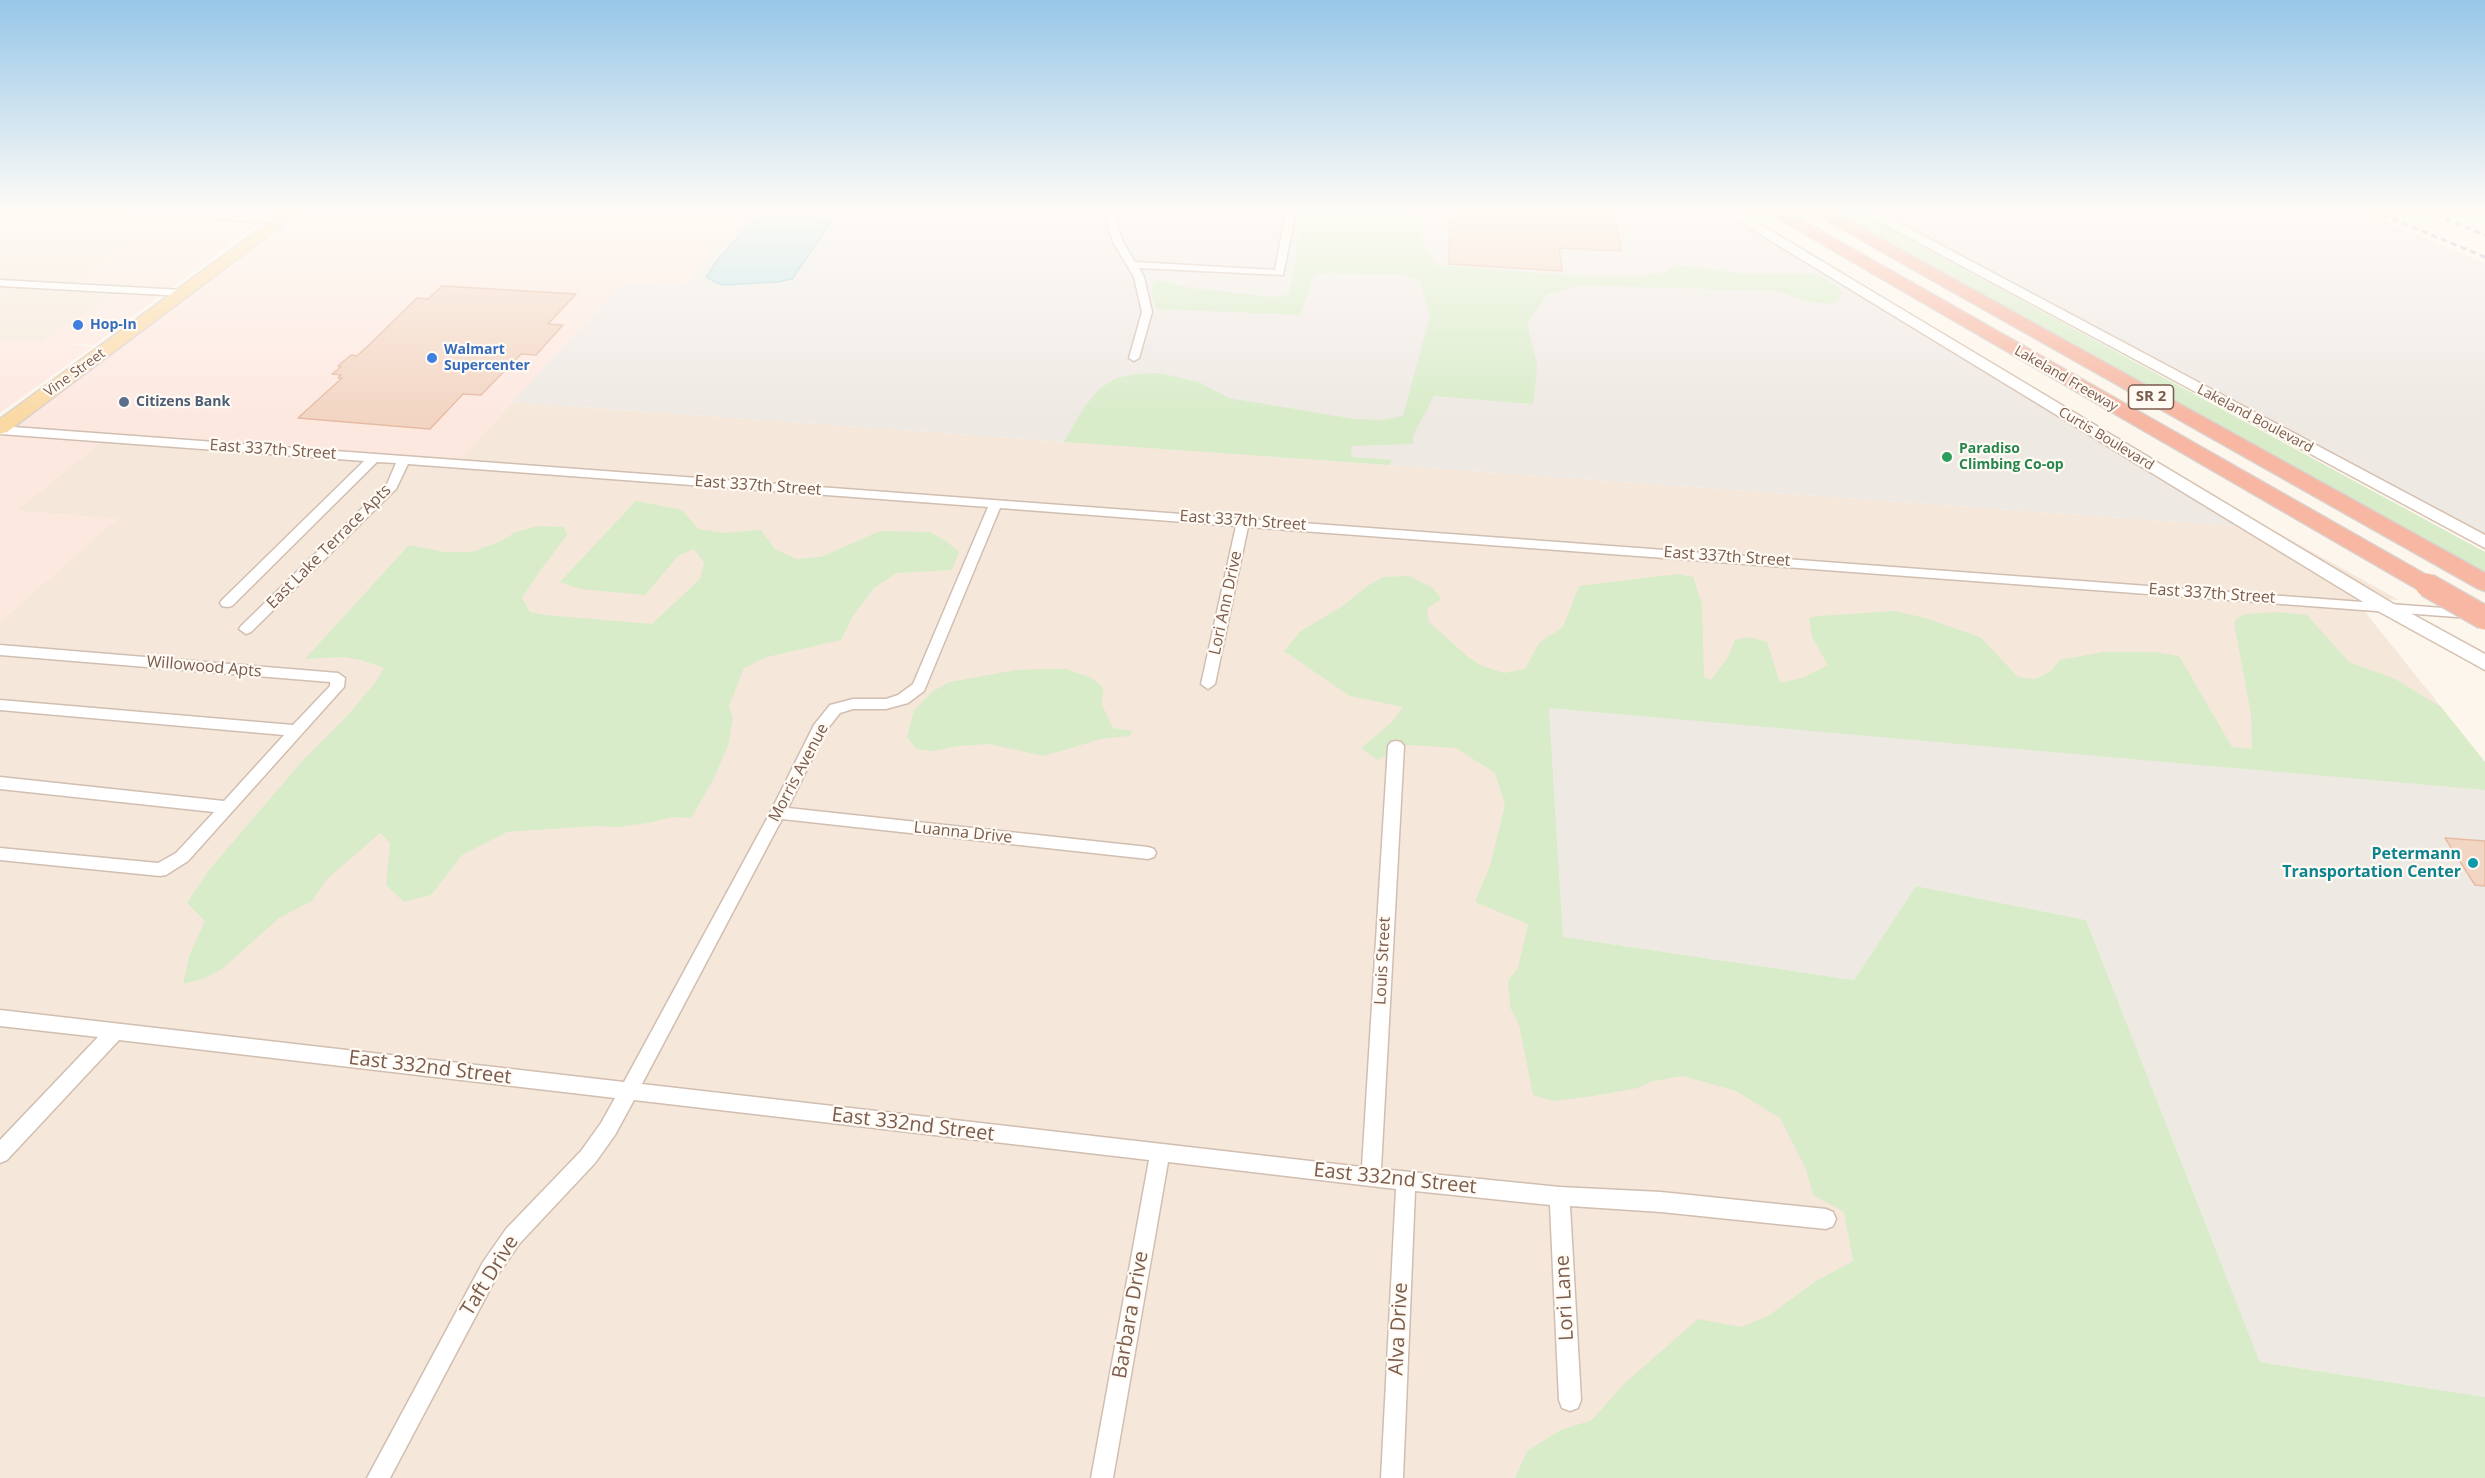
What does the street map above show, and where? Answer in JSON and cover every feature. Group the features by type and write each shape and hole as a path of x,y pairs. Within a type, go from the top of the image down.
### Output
{"highway":[{"name":"Lakeland Freeway","path":"1894,280 2485,616"},
{"name":"Lakeland Freeway","path":"1942,280 2485,583"}],"main road":[{"name":"Vine Street","path":"0,429 201,280"}],"street":[{"path":"1134,358 1147,312 1144,290 1139,280"},
{"name":"Curtis Boulevard","path":"1842,280 2385,607 2485,663"},
{"name":"Lakeland Boulevard","path":"1995,280 2485,542"},
{"path":"0,283 183,293"},
{"name":"East 337th Street","path":"0,429 2485,616"},
{"name":"East Lake Terrace Apts","path":"227,603 375,457"},
{"name":"East Lake Terrace Apts","path":"246,629 392,486 404,459"},
{"name":"Morris Avenue","path":"629,1092 778,813 819,729 835,709 853,704 886,704 903,699 919,687 996,503"},
{"name":"Lori Ann Drive","path":"1208,684 1243,521"},
{"name":"Willowood Apts","path":"0,650 338,678 337,687 182,857 160,870 0,854"},
{"path":"0,705 296,732"},
{"name":"Louis Street","path":"1371,1177 1396,746"},
{"path":"0,783 227,807"},
{"name":"Luanna Drive","path":"778,813 1148,853"},
{"name":"East 332nd Street","path":"0,1018 1406,1181 1560,1196 1661,1202 1826,1219"},
{"path":"0,1154 116,1032"},
{"name":"Taft Drive","path":"378,1478 490,1269 513,1236 588,1157 608,1129 629,1092"},
{"name":"Barbara Drive","path":"1102,1478 1160,1153"},
{"name":"Alva Drive","path":"1392,1478 1406,1181"},
{"name":"Lori Lane","path":"1560,1196 1570,1400"}],"shaded area":[{"path":"0,280 78,280 75,282 126,285 41,343 0,339"},
{"path":"77,280 182,280 94,345 61,343 92,347 0,413 0,339 41,342 125,286 74,282"},
{"path":"204,280 690,280 673,286 623,283 458,462 3,429"},
{"path":"690,280 1854,280 2262,524 2234,526 512,402 623,283 673,286"},
{"path":"2002,280 2485,280 2485,538"},
{"path":"512,402 2234,526 2262,524 2399,600 2354,598 2485,762 2485,790 1549,707 1563,937 1803,973 1869,1353 1899,1478 0,1478 0,622 116,519 16,511 103,440 450,468"},
{"path":"0,432 103,440 17,511 117,519 0,622"},
{"path":"1549,707 2485,790 2485,1397 2260,1362 2086,920 1916,886 1854,980 1563,937"}],"green space":[{"path":"1292,280 1312,280 1300,315 1157,309 1151,293 1154,281 1165,281 1184,287 1270,297 1289,295"},
{"path":"1420,280 1826,280 1842,293 1839,300 1831,304 1811,302 1776,291 1579,285 1547,295 1527,324 1537,364 1532,404 1434,396 1413,436 1413,444 1351,446 1352,457 1393,460 1389,465 1064,442 1083,409 1098,390 1116,378 1136,374 1159,373 1199,382 1229,398 1354,419 1382,420 1403,416 1430,316"},
{"path":"1949,280 1984,280 2485,552 2485,577"},
{"path":"636,501 682,510 698,529 724,533 761,530 775,549 796,559 821,557 880,531 930,532 959,552 952,570 897,573 874,588 852,617 841,640 767,657 744,668 729,706 733,718 728,746 713,780 691,818 673,817 618,827 595,826 507,832 462,855 431,895 404,902 386,885 390,843 380,833 327,879 312,901 279,918 222,969 205,978 183,984 189,956 205,921 187,903 209,870 304,759 346,717 375,683 384,668 344,657 305,659 409,545 445,552 472,552 501,541 516,532 538,526 564,527 567,535 522,598 530,612 652,624 700,579 704,563 694,549 678,556 645,595 580,589 560,582"},
{"path":"1678,574 1693,577 1702,604 1704,677 1711,680 1728,657 1735,640 1749,637 1767,642 1780,683 1805,677 1828,665 1812,637 1809,618 1896,611 1925,618 1980,637 2018,677 2036,679 2051,671 2060,660 2103,652 2155,652 2179,656 2232,747 2252,749 2251,714 2234,623 2237,618 2246,614 2277,612 2307,615 2349,662 2395,679 2441,707 2485,762 2485,790 1549,708 1563,937 1854,980 1916,886 2086,920 2260,1362 2485,1397 2485,1478 1515,1478 1527,1451 1561,1430 1592,1420 1625,1383 1698,1319 1741,1327 1768,1316 1816,1281 1853,1261 1844,1212 1813,1195 1806,1169 1780,1118 1736,1091 1683,1076 1653,1081 1638,1088 1554,1101 1533,1095 1519,1025 1510,1007 1508,981 1518,968 1528,924 1475,902 1490,866 1505,805 1495,773 1456,748 1407,745 1377,760 1361,748 1391,723 1403,707 1350,696 1284,651 1301,631 1341,607 1369,585 1383,577 1409,576 1433,588 1441,599 1427,609 1429,622 1468,657 1482,666 1504,673 1525,669 1539,643 1563,627 1579,586"},
{"path":"1066,669 1092,678 1103,688 1102,705 1113,728 1133,731 1129,736 1101,739 1044,756 989,744 958,746 934,751 916,749 907,737 914,710 933,691 950,682 1016,670"}],"water":[{"path":"712,280 787,280 778,282 722,285"}],"building":[{"name":"Walmart Supercenter","path":"442,286 576,294 548,324 563,325 536,355 521,354 481,395 463,394 430,429 298,418 342,378 338,378 341,375 332,374 341,367 338,366 351,355 357,356 417,298 428,299"},
{"name":"Petermann Transportation Center","path":"2445,838 2485,841 2485,886 2475,885"}],"place":[{"name":"Hop-In","path":"78,325"},
{"name":"Walmart Supercenter","path":"432,358"},
{"name":"Citizens Bank","path":"124,402"},
{"name":"Paradiso Climbing Co-op","path":"1947,457"},
{"name":"Petermann Transportation Center","path":"2473,863"}]}
